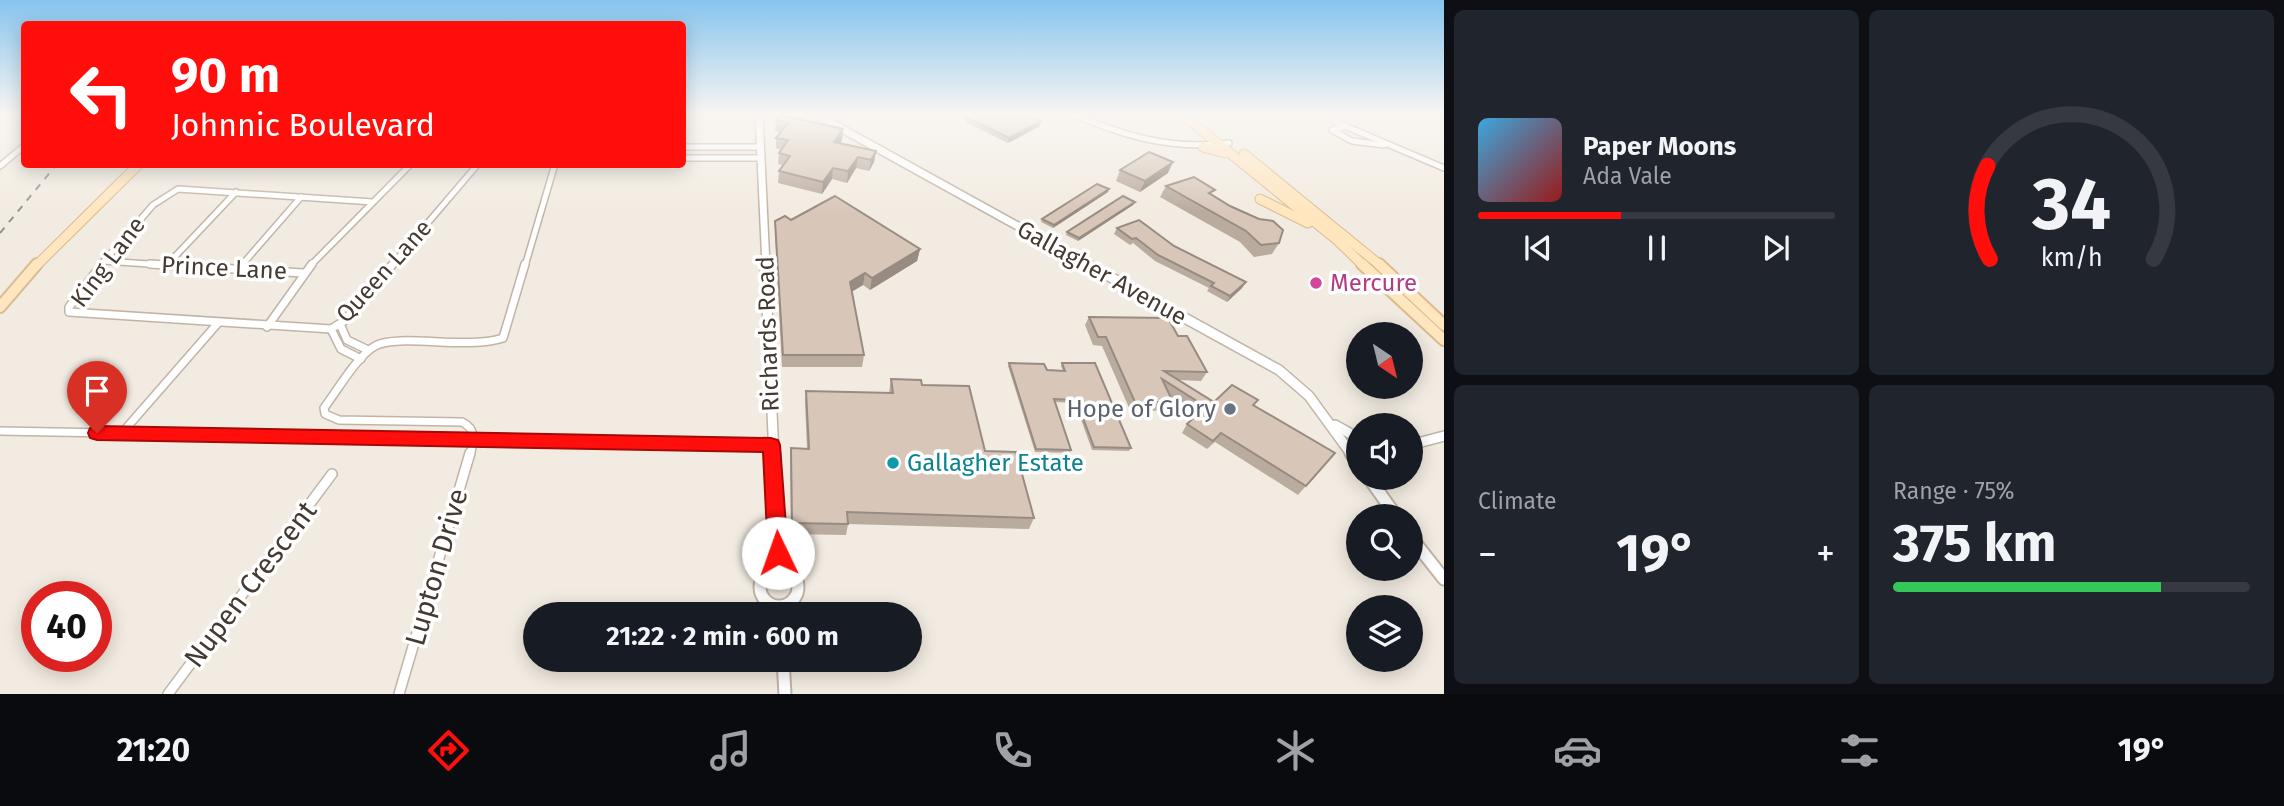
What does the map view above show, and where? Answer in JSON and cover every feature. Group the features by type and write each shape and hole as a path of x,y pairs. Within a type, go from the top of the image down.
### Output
{"main road":[{"path":"1205,147 1223,152 1242,163"},
{"path":"1227,147 1242,163 1338,240 1444,340"},
{"path":"1228,147 1368,253 1444,325"},
{"path":"0,307 58,241 135,168"},
{"path":"1261,199 1338,240"}],"street":[{"name":"Richards Road","path":"760,147 771,445 778,553 785,569"},
{"name":"Gallagher Avenue","path":"876,147 1266,362 1295,382 1346,445"},
{"path":"1398,147 1444,168"},
{"path":"0,166 21,148"},
{"path":"686,158 761,158"},
{"path":"267,327 303,273 407,168"},
{"name":"Queen Lane","path":"267,327 331,329 340,324 475,168"},
{"path":"474,441 471,427 466,422 339,420 325,414 328,402 368,350 377,345 394,342 486,344 498,341 507,331 554,168"},
{"name":"King Lane","path":"267,327 69,312 69,307 104,261 168,191 178,189 236,192 373,202"},
{"path":"167,265 236,192"},
{"path":"239,269 301,197"},
{"name":"Prince Lane","path":"104,261 303,273"},
{"path":"122,433 218,323"},
{"path":"340,324 346,340 368,350"},
{"path":"331,329 345,355 361,359"},
{"path":"1323,414 1346,432"},
{"path":"0,431 771,445"},
{"path":"1423,442 1444,436"},
{"name":"Lupton Drive","path":"399,694 474,441"},
{"name":"Nupen Crescent","path":"168,694 332,474"},
{"path":"1423,552 1444,579"},
{"name":"Richards Road","path":"772,569 778,553"},
{"path":"767,602 761,595 759,583 765,572 772,569 785,569 791,572 798,582 798,594 792,602"},
{"path":"784,672 785,694"}],"building":[{"path":"783,147 859,147 876,151 871,160 858,157 848,171 833,168 823,182 779,171 790,156 779,153"},
{"path":"1149,152 1173,162 1145,181 1120,170"},
{"path":"1194,177 1215,190 1209,193 1230,206 1259,219 1273,221 1283,230 1279,243 1261,245 1246,231 1166,186"},
{"path":"1097,184 1109,189 1054,225 1042,219"},
{"path":"835,196 920,249 872,278 865,273 850,282 864,355 783,355 775,221 785,216 791,220"},
{"path":"1123,196 1135,202 1079,238 1067,232"},
{"path":"1139,220 1174,246 1246,282 1230,296 1211,286 1214,283 1158,255 1117,228"},
{"name":"Hope of Glory","path":"1089,317 1168,318 1178,336 1187,336 1207,372 1164,371 1214,402 1232,385 1258,400 1253,405 1335,453 1306,486 1221,433 1213,441 1187,424 1206,407 1162,379 1173,402 1135,402 1106,337 1098,337"},
{"path":"1009,363 1044,364 1047,370 1065,371 1062,363 1095,363 1131,448 1094,447 1076,400 1054,399 1071,450 1036,449"},
{"name":"Gallagher Estate","path":"891,379 921,380 922,385 969,386 985,451 1016,452 1034,518 847,512 848,524 792,523 791,448 809,449 806,391 893,393"}],"railway":[{"path":"0,233 54,168"}],"place":[{"name":"Mercure","path":"1316,283"},
{"name":"Hope of Glory","path":"1230,409"},
{"name":"Gallagher Estate","path":"893,463"}],"route":[{"path":"97,433 771,445 778,553"}]}
